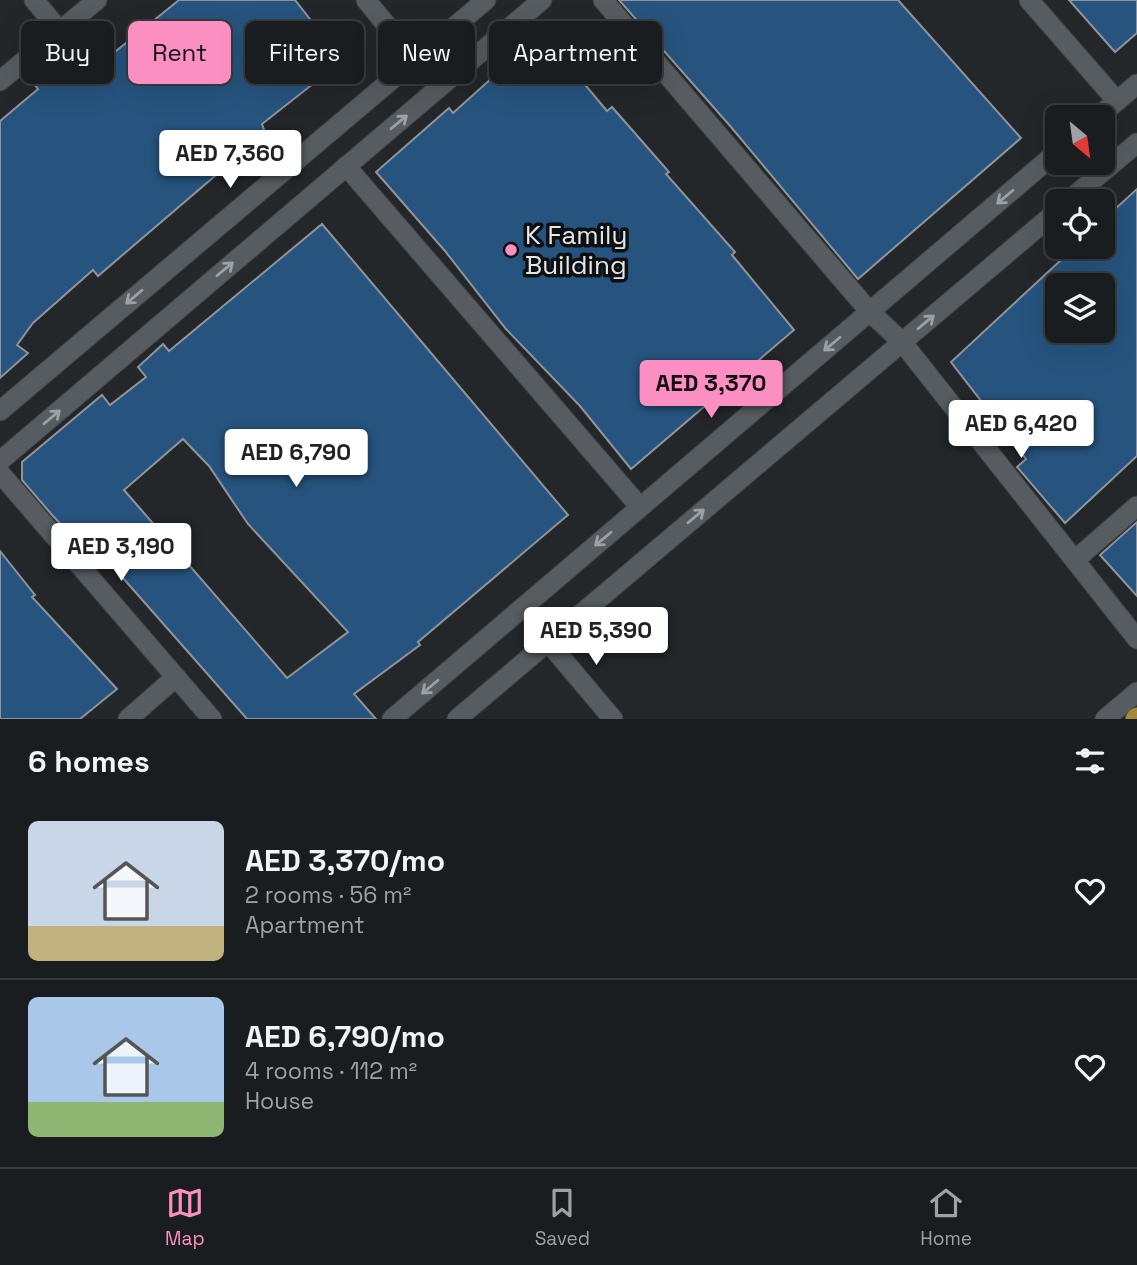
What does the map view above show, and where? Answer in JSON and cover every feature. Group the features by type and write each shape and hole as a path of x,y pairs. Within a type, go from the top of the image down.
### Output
{"street":[{"path":"34,0 52,21"},
{"path":"72,21 97,0"},
{"path":"366,0 383,21"},
{"path":"461,21 486,0"},
{"path":"0,461 542,0"},
{"path":"603,0 870,312 902,342 1137,639"},
{"path":"1029,0 1117,101"},
{"path":"0,81 21,64"},
{"path":"0,411 387,84"},
{"path":"1112,105 1137,84"},
{"path":"1082,189 1137,143"},
{"path":"392,719 1045,162"},
{"path":"346,166 640,508"},
{"path":"457,719 1045,221"},
{"path":"0,473 212,719"},
{"path":"1075,560 1137,506"},
{"path":"548,642 613,719"},
{"path":"128,719 176,677"},
{"path":"1105,719 1137,692"}],"building":[{"path":"179,0 295,0 311,21 245,21 245,84 313,84 262,124 269,144 247,155 244,162 222,170 98,276 93,270 33,323 17,345 28,353 0,378 0,121 38,89 34,84 114,84 114,53 128,41 128,84 231,84 231,21 153,21"},
{"path":"619,0 898,0 1021,138 858,279 662,49 662,21 638,21"},
{"path":"1069,0 1137,0 1137,33 1115,52"},
{"path":"489,81 489,84 584,84 607,111 612,107 669,172 666,174 735,252 732,255 794,330 631,469 580,406 506,329 445,251 376,172 449,108 453,113"},
{"path":"1137,189 1137,456 1065,523 1017,467 1026,459 951,362 1045,275 1045,343 1115,343 1115,273 1047,273 1062,259 1115,259 1115,209"},
{"path":"322,224 568,515 418,642 420,645 354,694 376,719 247,719 79,528 71,535 22,480 22,462 102,395 110,405 146,377 138,367 163,344 169,351","holes":["183,439 209,466 248,524 348,632 287,678 124,490"]},
{"path":"1137,522 1137,596 1100,555"},
{"path":"0,551 35,595 32,597 117,689 80,719 0,719"}],"place":[{"name":"K Family Building","path":"511,250"}]}
